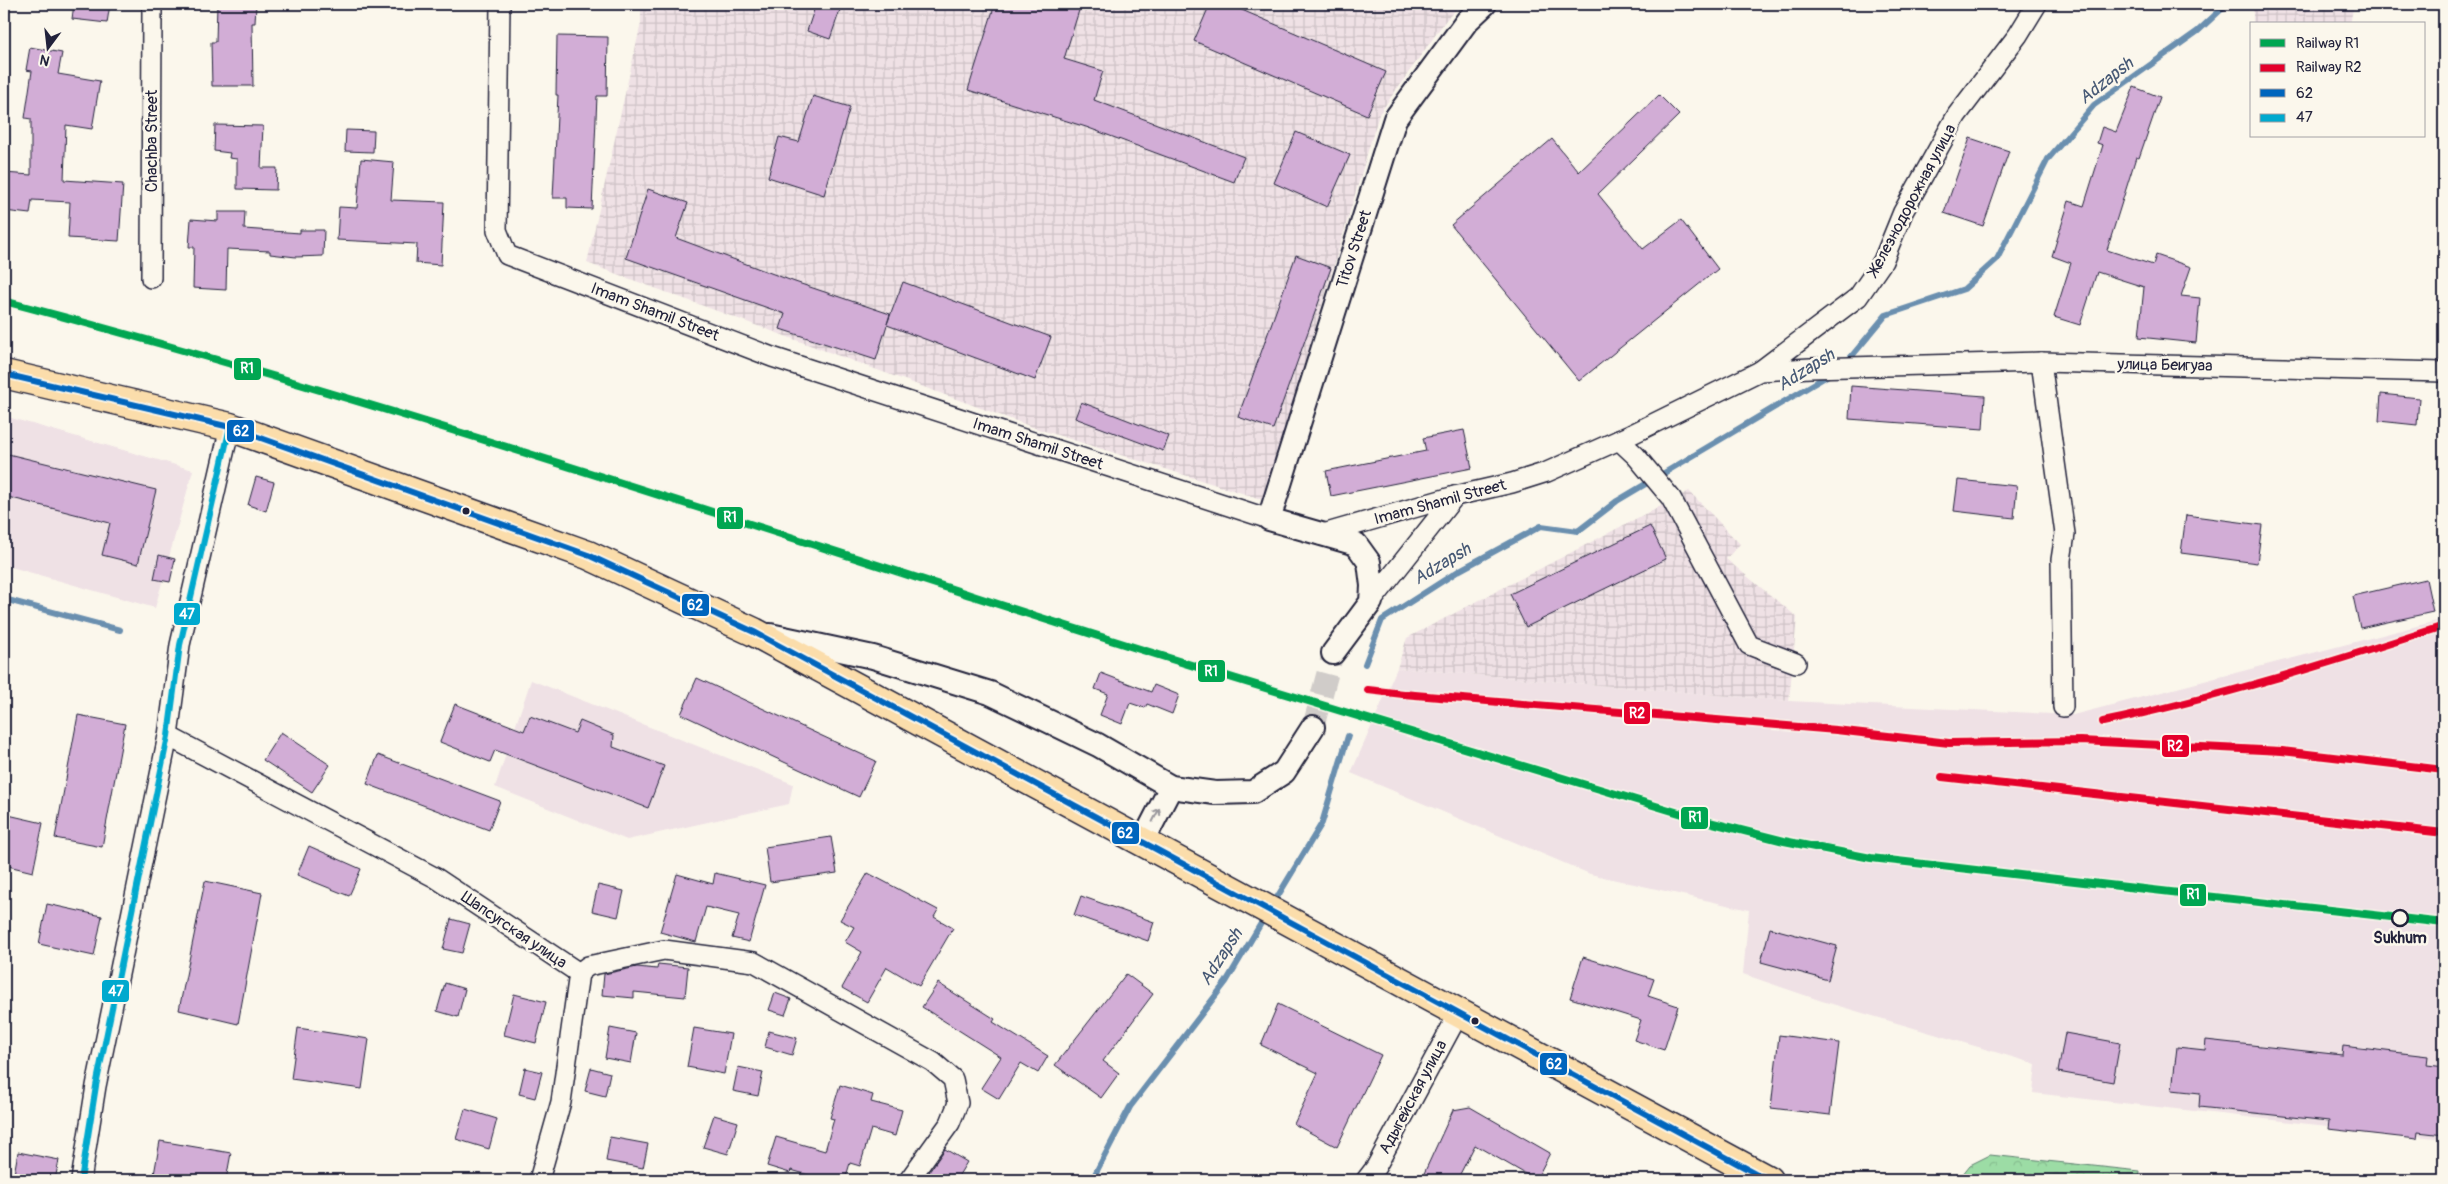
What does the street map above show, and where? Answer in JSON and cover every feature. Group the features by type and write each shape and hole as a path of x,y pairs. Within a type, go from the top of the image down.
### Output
{"highway":[{"path":"4,374 230,428 588,555 754,632 1768,1180"}],"street":[{"name":"Chachba Street","path":"152,4 152,278"},
{"name":"Imam Shamil Street","path":"500,4 497,230 507,255 772,357 1320,534 1547,472 1619,440 1760,371 1810,368"},
{"name":"Titov Street","path":"1269,519 1395,119 1467,20 1485,4"},
{"name":"Железнодорожная улица","path":"1760,371 1858,297 1883,261 1903,212 1957,115 2018,35 2037,4"},
{"name":"улица Беигуаа","path":"1810,368 2041,362 2444,372"},
{"path":"2041,362 2065,534 2061,560 2063,707"},
{"path":"81,1180 96,1086 168,736 180,645 230,428"},
{"path":"1619,440 1636,456 1671,498 1749,645 1796,663"},
{"path":"1333,653 1455,496"},
{"path":"1320,534 1356,544 1369,562 1372,586 1371,602"},
{"path":"754,632 873,657 990,693 1098,745 1171,787 1216,793 1253,792 1284,772 1313,727"},
{"name":"Шапсугская улица","path":"168,736 436,878 579,973 588,966 664,950 754,962 933,1062 954,1079 958,1103 950,1124 909,1180"},
{"path":"1142,843 1171,787"},
{"path":"539,1180 561,1102 579,973"},
{"name":"Адыгейская улица","path":"1366,1180 1376,1167 1459,1013"}],"shaded area":[{"path":"641,4 1461,4 1446,20 1379,114 1264,500 1035,428 587,263 641,23"},
{"path":"2253,4 2354,4 2350,22 2253,22"},
{"path":"4,416 193,470 155,608 4,565"},
{"path":"1689,491 1740,544 1726,559 1797,617 1789,701 1397,668 1407,638"},
{"path":"2444,619 2444,1139 2033,1093 2036,1064 1822,1001 1743,974 1749,910 1590,874 1351,773 1397,668 1789,701 2073,715"},
{"path":"531,680 793,784 789,804 627,840 495,787"}],"green space":[{"path":"1990,1155 2140,1171 2139,1180 1958,1180 1970,1165"}],"building":[{"path":"74,4 110,4 107,23 72,19"},
{"path":"217,4 256,4 255,23 252,23 253,86 212,86 211,42 216,42"},
{"path":"816,4 842,4 830,39 807,31"},
{"path":"995,4 1081,4 1064,59 1103,71 1094,100 1244,157 1234,182 1086,127 968,90"},
{"path":"1210,4 1228,4 1386,72 1367,115 1194,41"},
{"path":"557,36 608,37 607,96 597,96 592,209 567,208 567,198 553,198 558,95 556,95"},
{"path":"30,47 62,53 58,74 100,81 92,129 66,125 64,180 123,184 119,241 68,238 70,202 32,200 30,214 4,211 4,173 31,175 31,119 25,118 32,71 26,70"},
{"path":"2134,87 2160,97 2139,158 2136,157 2107,250 2153,265 2156,255 2191,267 2181,296 2200,298 2196,343 2139,337 2144,287 2097,272 2080,325 2054,317 2071,263 2052,256 2069,201 2084,206 2103,145 2097,143 2102,127 2116,132"},
{"path":"1659,95 1679,115 1598,194 1643,249 1681,220 1718,269 1579,381 1451,225 1552,139 1579,172"},
{"path":"813,96 850,107 824,195 768,177 779,137 799,142"},
{"path":"215,125 263,126 261,168 277,168 276,190 237,189 237,159 229,158 230,153 214,151"},
{"path":"346,130 374,131 373,152 345,151"},
{"path":"1296,132 1350,155 1327,207 1274,183"},
{"path":"1970,138 2009,151 1983,226 1944,213"},
{"path":"361,159 394,162 391,200 444,202 441,265 416,263 417,244 337,240 339,207 357,208"},
{"path":"648,189 688,203 676,238 795,282 890,314 887,324 903,282 1051,337 1035,380 887,325 876,360 780,329 785,314 626,258"},
{"path":"218,212 245,212 244,229 300,233 300,230 324,230 323,256 296,257 270,254 270,251 227,249 226,290 193,288 194,247 189,247 191,219 218,221"},
{"path":"1296,255 1331,268 1273,429 1238,417"},
{"path":"1851,386 1985,396 1983,429 1849,419"},
{"path":"2381,394 2419,398 2417,425 2379,421"},
{"path":"1081,402 1169,436 1163,451 1075,418"},
{"path":"1464,430 1472,468 1331,496 1326,471 1426,451 1423,438"},
{"path":"4,453 156,490 138,564 102,555 110,523 4,496"},
{"path":"256,477 274,482 266,511 248,505"},
{"path":"1958,480 2017,486 2014,518 1954,511"},
{"path":"2186,515 2262,525 2257,563 2181,553"},
{"path":"1650,526 1666,559 1526,627 1510,594"},
{"path":"159,555 175,559 170,582 154,579"},
{"path":"2426,579 2433,612 2360,628 2353,596"},
{"path":"1101,673 1151,692 1154,685 1179,695 1172,714 1147,704 1145,708 1130,703 1122,724 1100,715 1108,694 1095,689"},
{"path":"697,678 876,761 859,797 681,714"},
{"path":"455,704 524,731 530,716 575,733 580,721 614,735 613,747 664,766 648,808 495,750 490,762 440,742"},
{"path":"78,715 125,724 102,847 55,838"},
{"path":"281,732 330,765 312,792 263,760"},
{"path":"378,755 500,801 489,830 367,784"},
{"path":"4,814 43,823 33,872 4,865"},
{"path":"831,837 837,873 770,882 765,847"},
{"path":"309,846 361,869 349,896 297,875"},
{"path":"715,873 765,885 749,942 732,938 739,915 706,907 696,942 660,932 677,874 713,884"},
{"path":"868,873 938,910 934,917 953,928 919,986 887,967 867,1002 842,988 862,952 845,942 854,927 840,920"},
{"path":"205,881 262,893 238,1024 179,1010"},
{"path":"598,885 624,891 618,917 592,911"},
{"path":"1081,896 1154,922 1148,941 1074,915"},
{"path":"47,904 102,916 94,956 39,944"},
{"path":"451,919 470,924 462,953 443,949"},
{"path":"1770,928 1837,946 1828,980 1761,962"},
{"path":"1583,957 1654,979 1648,996 1678,1006 1664,1050 1634,1040 1641,1020 1570,998"},
{"path":"658,964 688,967 685,997 634,992 634,998 602,995 604,974 637,967 657,969"},
{"path":"1126,974 1153,994 1103,1061 1119,1073 1101,1098 1055,1065"},
{"path":"445,983 465,989 458,1017 437,1011"},
{"path":"938,983 995,1019 993,1022 1048,1056 1038,1073 1021,1063 999,1099 981,1088 1001,1057 922,1007"},
{"path":"775,993 791,999 785,1015 769,1010"},
{"path":"514,994 546,1002 536,1043 504,1035"},
{"path":"1278,1004 1381,1055 1337,1147 1294,1124 1318,1073 1261,1045"},
{"path":"298,1028 369,1039 362,1089 291,1079"},
{"path":"610,1028 636,1033 631,1063 605,1058"},
{"path":"694,1028 731,1034 724,1074 687,1067"},
{"path":"769,1031 797,1038 792,1055 765,1047"},
{"path":"2065,1033 2120,1043 2113,1082 2058,1072"},
{"path":"1779,1035 1839,1043 1830,1115 1771,1108"},
{"path":"2206,1040 2342,1055 2343,1046 2428,1056 2427,1065 2444,1067 2444,1135 2418,1132 2417,1139 2328,1129 2329,1121 2199,1107 2200,1093 2172,1090 2177,1047 2205,1050"},
{"path":"738,1067 763,1072 758,1096 733,1091"},
{"path":"525,1068 542,1072 535,1098 519,1094"},
{"path":"591,1068 610,1073 605,1096 585,1091"},
{"path":"840,1085 873,1095 871,1102 902,1110 895,1136 871,1129 860,1166 850,1163 845,1180 826,1180 791,1170 790,1173 767,1166 776,1137 825,1151 834,1119 830,1118"},
{"path":"1470,1107 1550,1153 1536,1180 1475,1145 1457,1180 1421,1180 1453,1110"},
{"path":"465,1109 497,1119 489,1149 456,1139"},
{"path":"714,1115 738,1122 728,1154 703,1147"},
{"path":"610,1137 648,1144 643,1168 606,1161"},
{"path":"160,1141 231,1153 226,1180 153,1180"},
{"path":"945,1149 967,1162 956,1180 943,1180 929,1172"},
{"path":"18,1152 59,1160 55,1180 13,1180"}],"waterway":[{"name":"Adzapsh","path":"1846,363 1886,315 1964,289 1997,259 2048,159 2094,105 2198,31 2227,4"},
{"name":"Adzapsh","path":"1365,664 1382,620 1460,570 1541,526 1578,531 1617,501 1832,373"},
{"path":"4,599 120,630"},
{"name":"Adzapsh","path":"1273,904 1322,823 1348,736"},
{"name":"Adzapsh","path":"1092,1180 1130,1107 1226,982 1266,915"}],"tunnel":[{"path":"1313,727 1333,653"}],"rail line":[{"name":"R1","path":"4,301 126,334 369,405 1156,654 1709,822 1784,841 1871,858 2444,923"},
{"name":"R2","path":"2103,722 2232,691 2444,626"},
{"name":"R2","path":"1368,690 1836,730 1949,743 2081,741 2282,751 2444,770"},
{"name":"R2","path":"1942,777 2444,833"}],"transit line":[{"name":"62","path":"4,374 230,427 588,555 754,632 1768,1180"},
{"name":"47","path":"81,1180 96,1086 168,736 180,645 230,427"}],"place":[{"name":"Sukhum","path":"2400,918"}]}
